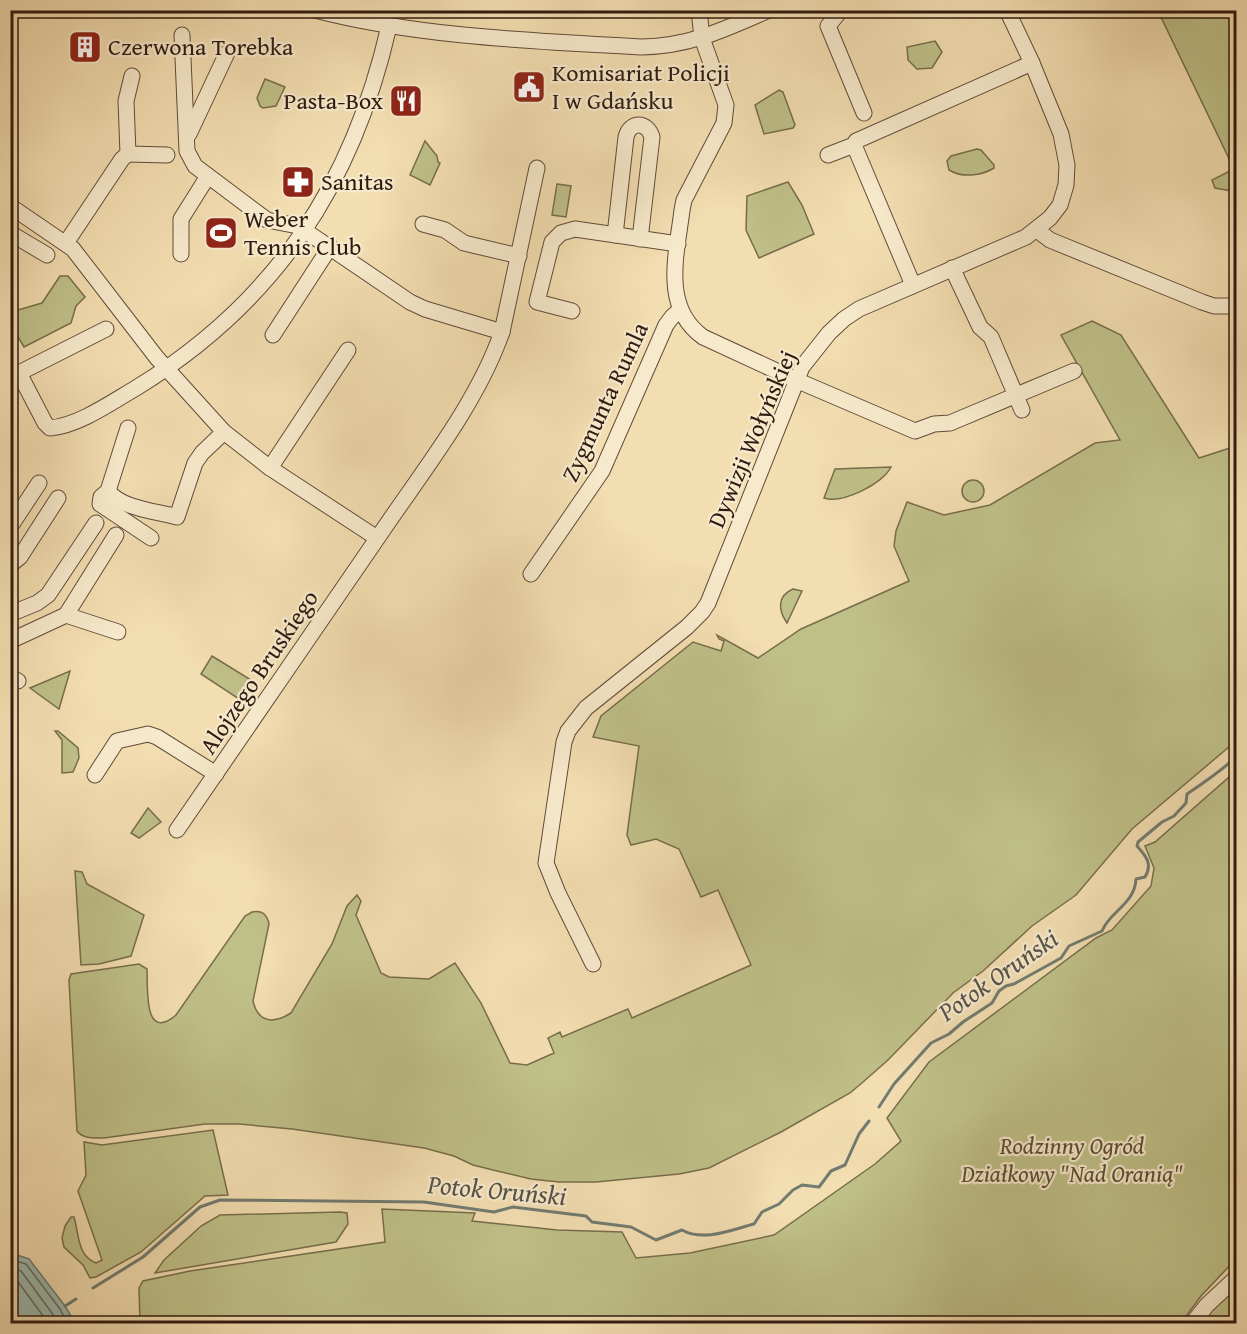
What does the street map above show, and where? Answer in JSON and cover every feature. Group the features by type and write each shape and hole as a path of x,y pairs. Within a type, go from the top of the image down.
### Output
{"street":[{"path":"315,10 389,26 446,33 642,47 677,45 702,38 769,10"},
{"name":"Zygmunta Rumla","path":"699,10 702,38 726,105 723,123 684,200 674,286 680,310 691,326 703,337 915,431 934,424 950,423 1074,370"},
{"path":"840,10 828,26 864,113"},
{"name":"Dywizji Wołyńskiej","path":"593,964 546,863 564,742 568,731 586,708 687,627 702,612 796,380 814,350 844,319 859,309 1026,237 1050,218 1059,205 1066,185 1067,165 1061,134 1007,10"},
{"path":"106,329 15,372 50,428 59,427 106,406 166,368 205,339 251,297 305,230 347,156 360,125 382,57 389,26"},
{"path":"182,35 187,152 191,161 267,220 305,230 410,302 425,309 502,332"},
{"path":"187,136 227,53"},
{"path":"828,155 1032,63"},
{"path":"128,154 126,103 132,76"},
{"path":"615,235 626,137 632,126 639,124 650,130 652,137 640,238"},
{"path":"854,145 913,285"},
{"path":"66,243 122,159 128,154 167,155"},
{"name":"Alojzego Bruskiego","path":"177,830 476,391 495,353 502,332 537,168"},
{"path":"181,254 181,219 208,176"},
{"path":"10,206 66,243 80,257 166,368 224,432 270,468 377,538"},
{"path":"423,224 446,230 464,243 519,255"},
{"path":"572,311 537,302 552,243 561,233 570,229 678,244"},
{"path":"1037,230 1050,240 1202,302 1214,306 1236,306"},
{"path":"10,233 47,255"},
{"path":"273,335 330,247"},
{"path":"952,268 980,327 992,337 1022,410"},
{"name":"Zygmunta Rumla","path":"531,574 598,478 666,325 680,310"},
{"path":"270,468 348,350"},
{"path":"128,428 108,491 99,501 101,506 151,538"},
{"path":"108,491 126,504 177,517 195,463 224,432"},
{"path":"10,528 39,483"},
{"path":"10,565 20,557 58,498"},
{"path":"10,614 37,603 48,595 96,523"},
{"path":"10,641 66,615 116,535"},
{"path":"66,615 118,632"},
{"path":"95,775 117,741 148,734 157,737 216,774"},
{"path":"1192,1323 1207,1305 1236,1278"}],"green space":[{"path":"1158,11 1236,11 1236,197 1232,191 1215,188 1212,180 1234,169"},
{"path":"935,41 942,52 932,68 917,69 908,60 907,47"},
{"path":"265,79 285,87 276,106 263,108 260,106 257,98"},
{"path":"779,90 783,92 795,125 793,128 764,134 755,105"},
{"path":"425,141 440,163 430,185 410,175"},
{"path":"981,150 994,168 972,175 954,173 949,170 947,161 951,156"},
{"path":"788,182 802,205 814,234 759,258 746,230 747,196"},
{"path":"557,184 571,186 566,217 552,215"},
{"path":"60,276 68,276 85,297 76,306 71,323 24,347 11,325 11,312 42,303"},
{"path":"1092,321 1121,335 1199,458 1236,446 1236,741 1132,829 1076,895 1032,926 983,971 953,993 888,1060 850,1093 781,1132 709,1168 679,1174 596,1182 531,1179 473,1165 454,1156 424,1148 292,1129 239,1124 205,1124 104,1138 86,1137 79,1134 77,1131 69,980 71,974 139,964 147,969 148,999 153,1017 158,1022 165,1022 176,1015 245,916 252,912 264,914 269,924 253,1001 255,1008 263,1017 273,1020 291,1013 332,944 347,906 357,895 361,901 356,915 381,973 389,977 429,979 455,963 481,1003 510,1063 527,1065 554,1053 548,1038 560,1032 562,1037 628,1009 632,1018 751,965 718,890 701,897 679,849 656,839 631,845 627,835 639,746 593,737 601,716 693,642 721,651 724,641 717,635 758,658 801,629 909,581 894,546 896,531 907,502 944,515 990,505 1095,443 1120,440 1061,335"},
{"path":"891,467 880,480 861,491 841,498 824,498 835,469"},
{"path":"973,480 981,483 984,491 981,499 973,502 965,499 962,491 965,483"},
{"path":"793,589 802,591 787,623 781,604 784,595"},
{"path":"212,656 251,680 239,699 201,674"},
{"path":"70,671 59,709 30,688"},
{"path":"55,731 78,748 79,758 73,772 62,773 62,740"},
{"name":"Rodzinny Ogród Działkowy \"Nad Oranią\"","path":"1236,771 1236,1259 1201,1296 1181,1323 140,1323 139,1288 143,1281 190,1271 385,1242 382,1209 475,1213 472,1221 557,1230 622,1232 636,1258 690,1253 774,1235 875,1164 901,1141 887,1118 929,1062 1096,938 1112,930 1151,886 1154,868 1145,846 1155,842"},
{"path":"148,808 161,822 139,838 131,833"},
{"path":"75,871 82,872 87,884 144,915 131,956 99,964 81,965"},
{"path":"213,1130 228,1195 205,1196 141,1252 96,1277 90,1278 83,1265 64,1247 62,1238 65,1226 71,1217 74,1217 85,1255 96,1263 102,1260 78,1191 86,1175 84,1142 102,1145"},
{"path":"347,1213 348,1224 336,1242 155,1273 164,1260 201,1226 220,1215"},
{"path":"1236,1288 1236,1323 1200,1324 1211,1311"}],"water":[{"path":"11,1253 29,1259 65,1306 75,1323 11,1323"}],"waterway":[{"name":"Potok Oruński","path":"879,1107 894,1084 931,1043 949,1034 992,1003 999,991 1006,986 1014,984 1061,958 1069,946 1102,931 1105,924 1131,895 1136,879 1145,877 1148,864 1137,846 1138,842 1162,822 1174,816 1186,803 1187,794 1236,757"},
{"name":"Potok Oruński","path":"93,1288 143,1257 200,1207 220,1200 424,1202 494,1212 513,1207 586,1216 592,1222 631,1227 656,1240 682,1230 699,1235 717,1234 754,1224 762,1212 779,1204 793,1190 802,1185 819,1187 831,1171 845,1165 859,1134 869,1121"},
{"name":"Potok Oruński","path":"65,1306 76,1299"}],"place":[{"name":"Czerwona Torebka","path":"85,47"},
{"name":"Komisariat Policji I w Gdańsku","path":"529,87"},
{"name":"Pasta-Box","path":"406,101"},
{"name":"Sanitas","path":"298,182"},
{"name":"Weber Tennis Club","path":"221,233"}]}
